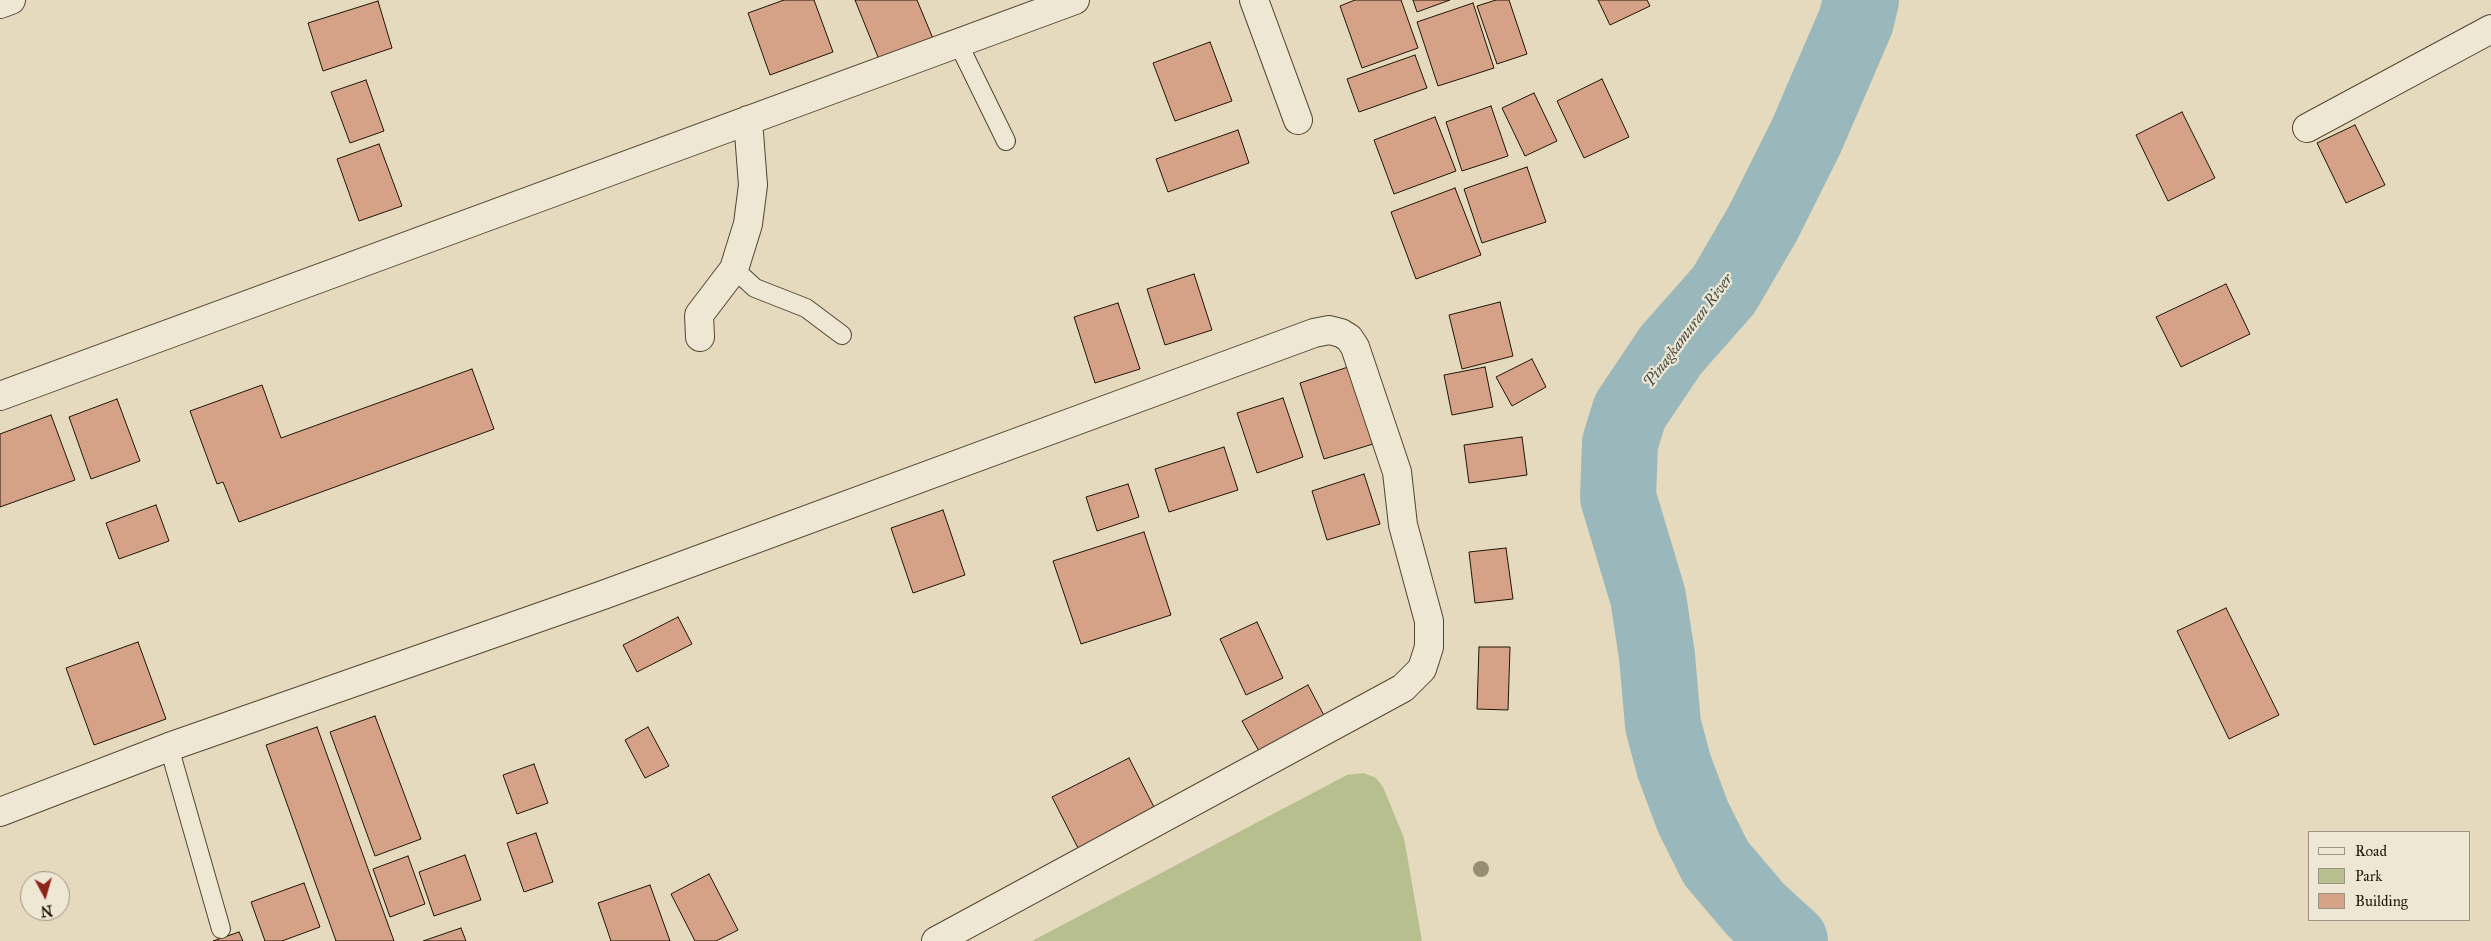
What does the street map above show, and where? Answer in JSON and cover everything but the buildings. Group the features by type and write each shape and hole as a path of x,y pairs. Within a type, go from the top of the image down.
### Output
{"street":[{"path":"0,4 11,0"},
{"path":"0,396 1075,0"},
{"path":"1254,0 1298,120"},
{"path":"2307,128 2491,29"},
{"path":"700,337 699,315 734,269 748,224 753,185 748,120"},
{"path":"0,812 169,747 612,592 1314,333 1329,330 1341,333 1349,338 1356,347 1397,472 1403,525 1429,621 1429,647 1422,669 1403,688 936,941"}],"lane":[{"path":"958,43 1006,141"},
{"path":"734,269 755,288 806,308 842,335"},
{"path":"169,747 221,929"}],"green space":[{"path":"1364,773 1376,778 1383,787 1404,838 1422,941 1032,941 1347,775"}],"waterway":[{"name":"Pinagkamuran River","path":"1790,941 1756,910 1716,863 1693,817 1674,766 1663,725 1657,656 1648,597 1618,497 1620,443 1630,411 1671,350 1724,290 1763,223 1806,137 1856,21 1861,0"}]}
